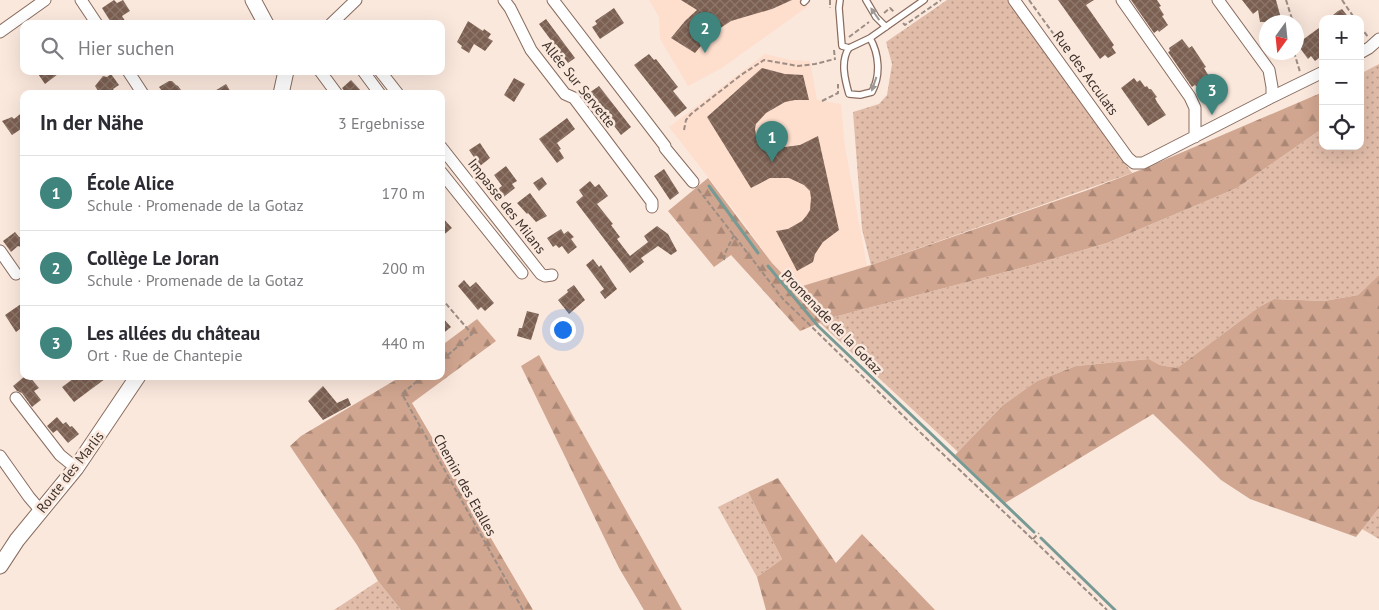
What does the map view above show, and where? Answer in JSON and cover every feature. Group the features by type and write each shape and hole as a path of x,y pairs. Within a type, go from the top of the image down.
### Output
{"street":[{"path":"0,32 45,0"},
{"path":"81,0 94,20"},
{"path":"253,0 264,20"},
{"path":"339,20 356,0"},
{"name":"Allée Sur Servette","path":"504,0 531,50 565,94 574,98 652,202 652,207"},
{"path":"552,0 693,182"},
{"name":"Rue des Acculats","path":"1014,0 1128,158 1134,163 1143,163 1195,137"},
{"path":"1122,0 1190,97 1195,108 1195,137 1319,74"},
{"path":"1218,0 1269,70 1272,97"},
{"path":"1364,51 1379,39"},
{"path":"131,75 140,90"},
{"path":"282,90 285,75"},
{"path":"323,75 334,90"},
{"path":"366,75 377,90"},
{"path":"383,75 395,90"},
{"name":"Impasse des Milans","path":"445,152 541,274 546,276 552,275"},
{"path":"445,177 522,273"},
{"path":"0,251 16,274"},
{"name":"Route des Marlis","path":"0,566 17,540 76,468 133,380"},
{"path":"16,398 60,455 76,468"},
{"path":"0,456 29,497 42,511"}],"lane":[{"path":"840,0 842,46 849,48"},
{"path":"866,0 876,17 886,27"},
{"path":"870,38 876,47 878,60 877,82 872,92 860,95 849,94 844,61 845,54 849,48 870,38 924,0"}],"path":[{"path":"830,0 831,10"},
{"path":"1029,0 1097,96"},
{"path":"1286,0 1291,15"},
{"path":"1342,0 1352,15"},
{"path":"834,45 836,67"},
{"path":"684,130 686,120 691,114 764,60 798,66 835,59"},
{"path":"1297,60 1304,82"},
{"path":"822,101 838,93 838,84"},
{"name":"Promenade de la Gotaz","path":"693,182 784,299 925,437 1107,610"},
{"path":"724,260 725,253 734,235"},
{"path":"445,303 472,334 445,358"},
{"name":"Chemin des Etalles","path":"418,380 402,394 522,610"},
{"path":"1033,539 1039,533"}],"shaded area":[{"path":"649,0 806,0 807,7 722,68 688,86 660,39 659,17"},
{"path":"947,0 1008,0 1132,173 871,265 862,229 853,112 879,104 887,95 892,64 886,42"},
{"path":"765,54 791,60 810,61 817,100 841,104 845,147 867,266 795,288 772,263 744,223 669,127"},
{"path":"1379,64 1379,275 1358,295 1324,301 1274,299 1259,307 1177,368 1160,365 1149,359 1076,366 1037,381 1003,405 958,452 820,323 834,317 1032,265 1107,243 1237,188 1319,131 1319,150 1364,150 1364,72"},
{"path":"748,492 782,559 757,577 718,507"},
{"path":"1379,508 1379,539 1362,529"},
{"path":"378,581 401,610 334,610"}],"green space":[{"path":"1319,94 1319,131 1237,188 1107,243 1032,265 834,317 800,331 731,255 714,267 668,211 708,178 772,263 796,288 871,265 1143,169"},
{"path":"1379,275 1379,508 1356,537 1250,499 1221,480 1153,414 1005,503 955,455 1003,405 1037,381 1076,366 1149,359 1160,365 1177,368 1259,307 1274,299 1324,301 1358,295"},
{"path":"477,319 496,341 445,379 445,343"},
{"path":"539,355 682,610 644,610 619,568 521,366"},
{"path":"395,380 443,380 412,403 533,610 401,610 378,581 357,545 290,446 301,436"},
{"path":"778,478 836,563 862,534 935,610 766,610 757,577 782,559 748,492"}],"building":[{"path":"114,0 117,3 123,0 130,11 122,16 124,20 110,20 102,8"},
{"path":"681,0 792,0 772,9 731,21 710,35 695,53 671,38 697,10"},
{"path":"1058,0 1094,0 1086,5 1114,45 1112,47 1116,53 1108,58 1105,55 1100,59"},
{"path":"1131,0 1157,0 1164,15 1162,16 1168,25 1159,32 1158,30 1154,33"},
{"path":"1242,0 1276,0 1280,15 1259,16 1258,10 1253,14"},
{"path":"614,8 624,23 600,39 592,27 597,24 595,21"},
{"path":"1342,9 1347,15 1333,15"},
{"path":"546,19 575,58 568,63 539,24"},
{"path":"468,21 491,34 488,38 493,41 485,51 474,44 469,53 461,48 462,46 457,42"},
{"path":"1319,28 1319,58 1315,61 1311,56 1308,59 1304,54 1304,39"},
{"path":"1182,39 1189,48 1192,46 1206,67 1204,68 1210,78 1197,87 1195,85 1192,87 1168,52 1170,51 1169,48"},
{"path":"649,54 654,60 656,59 678,87 673,91 687,108 675,117 634,65"},
{"path":"762,68 785,74 803,75 809,100 785,102 766,113 756,124 756,135 763,143 773,147 800,145 818,136 839,230 823,242 815,254 813,262 797,271 776,231 788,229 802,221 810,210 810,191 804,185 789,178 770,178 751,188 707,117"},
{"path":"39,75 57,75 45,84"},
{"path":"112,75 119,85 114,90 98,90 95,86 103,76"},
{"path":"514,78 525,84 514,102 504,95"},
{"path":"1134,78 1137,82 1140,80 1145,87 1147,86 1151,89 1166,115 1148,126 1121,88"},
{"path":"351,80 360,90 344,90 342,88"},
{"path":"172,81 181,90 161,90 159,87"},
{"path":"226,84 230,90 216,90"},
{"path":"599,86 631,127 621,135 589,93"},
{"path":"20,114 20,130 12,135 2,121 12,117 14,119"},
{"path":"567,118 575,129 557,143 564,158 557,163 539,139"},
{"path":"480,143 490,158 480,166 469,150"},
{"path":"506,166 517,181 512,184 515,188 501,199 495,191 502,186 494,175"},
{"path":"664,169 679,193 670,200 654,176"},
{"path":"542,177 547,184 539,191 533,183"},
{"path":"590,181 595,187 599,184 608,196 597,204 613,224 611,225 620,237 617,239 630,256 648,242 644,236 657,226 668,234 677,251 671,255 658,246 641,258 644,262 630,273 576,202 583,196 579,190"},
{"path":"530,193 547,216 536,222 517,203"},
{"path":"445,220 452,228 445,234"},
{"path":"561,229 564,234 568,231 574,237 571,239 577,247 568,254 562,246 559,248 556,245 553,247 547,238"},
{"path":"15,232 20,237 20,247 18,246 11,252 3,241"},
{"path":"593,259 599,267 601,265 617,289 605,299 600,292 604,289 586,265"},
{"path":"464,280 470,287 476,282 494,303 485,311 481,307 478,310 458,286"},
{"path":"574,285 585,300 569,314 558,300"},
{"path":"20,305 20,329 16,332 5,315"},
{"path":"527,311 539,314 531,340 517,336 519,328 522,328"},
{"path":"445,320 451,327 445,332"},
{"path":"20,380 32,380 39,388 34,391 41,400 32,407 22,393 13,386"},
{"path":"72,380 104,380 74,402 62,387"},
{"path":"323,386 337,403 348,398 351,405 323,420 308,401"},
{"path":"57,417 63,424 66,422 70,427 72,426 79,434 68,443 57,430 53,433 47,426"}],"waterway":[{"path":"709,186 758,253"},
{"path":"768,266 818,326 1034,532"},
{"path":"1041,538 1115,610"}],"place":[{"name":"Collège Le Joran","path":"705,53"},
{"name":"Les allées du château","path":"1212,115"},
{"name":"École Alice","path":"772,162"}]}
